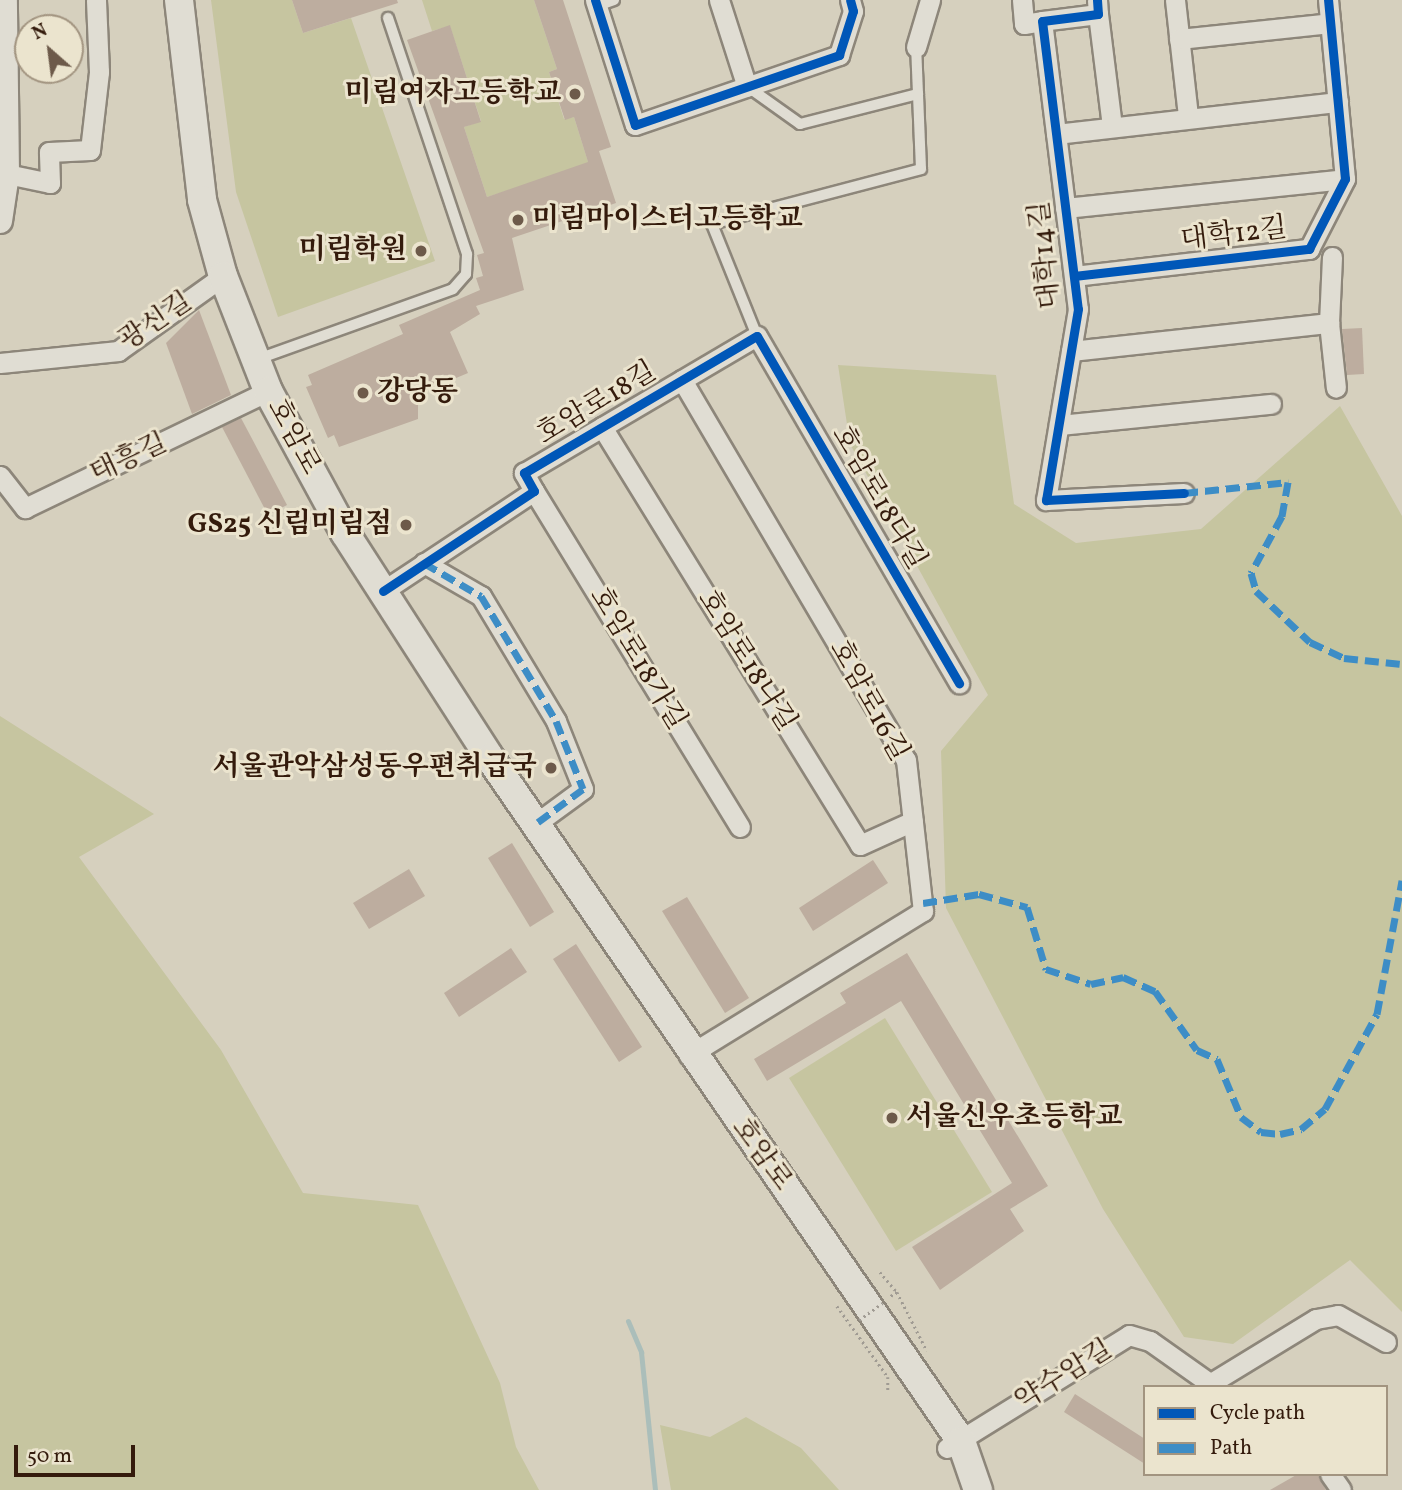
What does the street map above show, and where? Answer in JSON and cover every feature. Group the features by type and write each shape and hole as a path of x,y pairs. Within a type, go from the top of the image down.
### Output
{"main road":[{"path":"163,0 187,205 265,393 338,539 503,800 954,1445 960,1490"},
{"name":"호암로","path":"179,0 202,200 218,279 254,360 265,393 383,591 538,822 689,1055 954,1445 978,1490"}],"street":[{"path":"0,221 7,174 2,138 5,0"},
{"path":"7,174 50,183 49,152 90,150 99,72 96,0"},
{"path":"719,0 747,87"},
{"path":"602,2 635,125 839,55 853,11 850,0"},
{"path":"916,47 930,0"},
{"path":"1022,0 1024,24 1098,7 1112,126"},
{"path":"1175,0 1188,116"},
{"path":"1328,0 1345,179"},
{"name":"대학14길","path":"1042,22 1078,309 1046,500 1184,493"},
{"path":"1179,39 1330,23"},
{"path":"1056,134 1188,116 1338,102"},
{"name":"대학14길","path":"1065,208 1345,179"},
{"name":"대학12길","path":"1074,276 1309,249 1345,179"},
{"path":"1332,257 1328,323 1336,388"},
{"name":"광신길","path":"0,363 118,351 218,279"},
{"path":"1071,351 1328,323"},
{"name":"호암로18길","path":"383,591 534,491 524,473 757,336"},
{"name":"호암로18다길","path":"757,336 959,683"},
{"name":"호암로16길","path":"682,380 906,760 923,911 689,1055"},
{"name":"태흥길","path":"0,477 25,508 265,393"},
{"path":"1059,425 1271,404"},
{"name":"호암로18나길","path":"602,427 860,845 913,821"},
{"name":"호암로18가길","path":"534,491 740,827"},
{"path":"424,563 481,596 556,720 583,789 538,822"},
{"path":"1213,1385 1316,1319 1338,1315 1386,1342"},
{"name":"약수암길","path":"954,1445 1129,1335 1150,1341 1213,1385"}],"lane":[{"path":"254,360 453,289 466,274 467,254 388,18"},
{"path":"757,336 712,224 921,169 916,47"},
{"path":"747,87 800,124 918,94"}],"path":[{"path":"880,1272 896,1292 929,1355"},
{"path":"859,1320 882,1303"},
{"path":"836,1306 888,1377 888,1391"}],"green space":[{"path":"211,0 292,0 303,33 351,18 435,261 278,317 236,192"},
{"path":"422,0 534,0 557,69 549,72 564,119 574,117 589,165 487,197 464,127 481,121 450,26 432,31"},
{"path":"838,365 996,375 1014,504 1076,543 1201,529 1340,406 1402,516 1402,1312 1350,1260 1233,1344 1184,1337 1103,1209 946,908 941,751 988,695 850,444"},
{"path":"0,716 154,814 79,857 221,1050 303,1193 418,1205 500,1383 516,1447 539,1490 0,1490"},
{"path":"885,1018 992,1192 896,1251 789,1078"},
{"path":"746,1417 801,1448 839,1490 671,1490 660,1425 710,1437"}],"building":[{"path":"292,0 397,0 398,3 303,33"},
{"path":"534,0 563,0 611,147 599,151 616,203 512,238 524,290 476,306 480,314 450,332 468,373 418,394 418,419 339,447 334,435 328,438 306,387 312,385 308,375 403,334 399,325 480,290 476,278 483,276 477,255 484,253 407,40 450,25 481,122 464,127 487,197 588,162 574,117 565,120 549,72 557,69"},
{"path":"199,310 231,395 192,414 166,343"},
{"path":"1362,328 1364,374 1347,375 1342,329"},
{"path":"241,418 287,505 268,515 222,427"},
{"path":"512,843 554,912 530,927 488,858"},
{"path":"873,860 888,883 813,931 799,908"},
{"path":"409,869 425,896 369,929 353,903"},
{"path":"687,897 749,998 725,1013 662,911"},
{"path":"576,944 642,1047 619,1062 553,959"},
{"path":"511,948 527,972 459,1017 444,993"},
{"path":"907,953 1048,1186 1010,1209 1024,1231 940,1290 912,1247 1012,1183 901,1001 767,1081 754,1059 846,1003 840,993"},
{"path":"1075,1394 1143,1438 1143,1463 1064,1412"},
{"path":"1294,1476 1319,1476 1326,1490 1270,1490"}],"waterway":[{"path":"628,1321 641,1352 655,1490"}],"marked path":[{"path":"1184,493 1288,482 1282,516 1251,573 1256,591 1310,642 1344,658 1402,664"},
{"path":"424,563 481,596 556,721 583,789 538,822"},
{"path":"923,903 979,894 1027,907 1046,969 1091,984 1123,977 1155,991 1197,1050 1217,1059 1241,1117 1261,1132 1280,1134 1301,1129 1325,1109 1377,1014 1402,880"}],"cycle path":[{"path":"595,0 635,125 839,55 853,11 850,0"},
{"path":"1097,0 1098,14 1042,21 1078,309 1046,500 1184,493"},
{"path":"1074,276 1309,249 1345,179 1328,0"},
{"path":"383,591 534,491 524,473 757,336 959,683"}],"place":[{"name":"미림여자고등학교","path":"575,94"},
{"name":"미림마이스터고등학교","path":"518,220"},
{"name":"미림학원","path":"421,251"},
{"name":"강당동","path":"363,393"},
{"name":"GS25 신림미림점","path":"406,525"},
{"name":"서울관악삼성동우편취급국","path":"551,768"},
{"name":"서울신우초등학교","path":"892,1118"}]}
